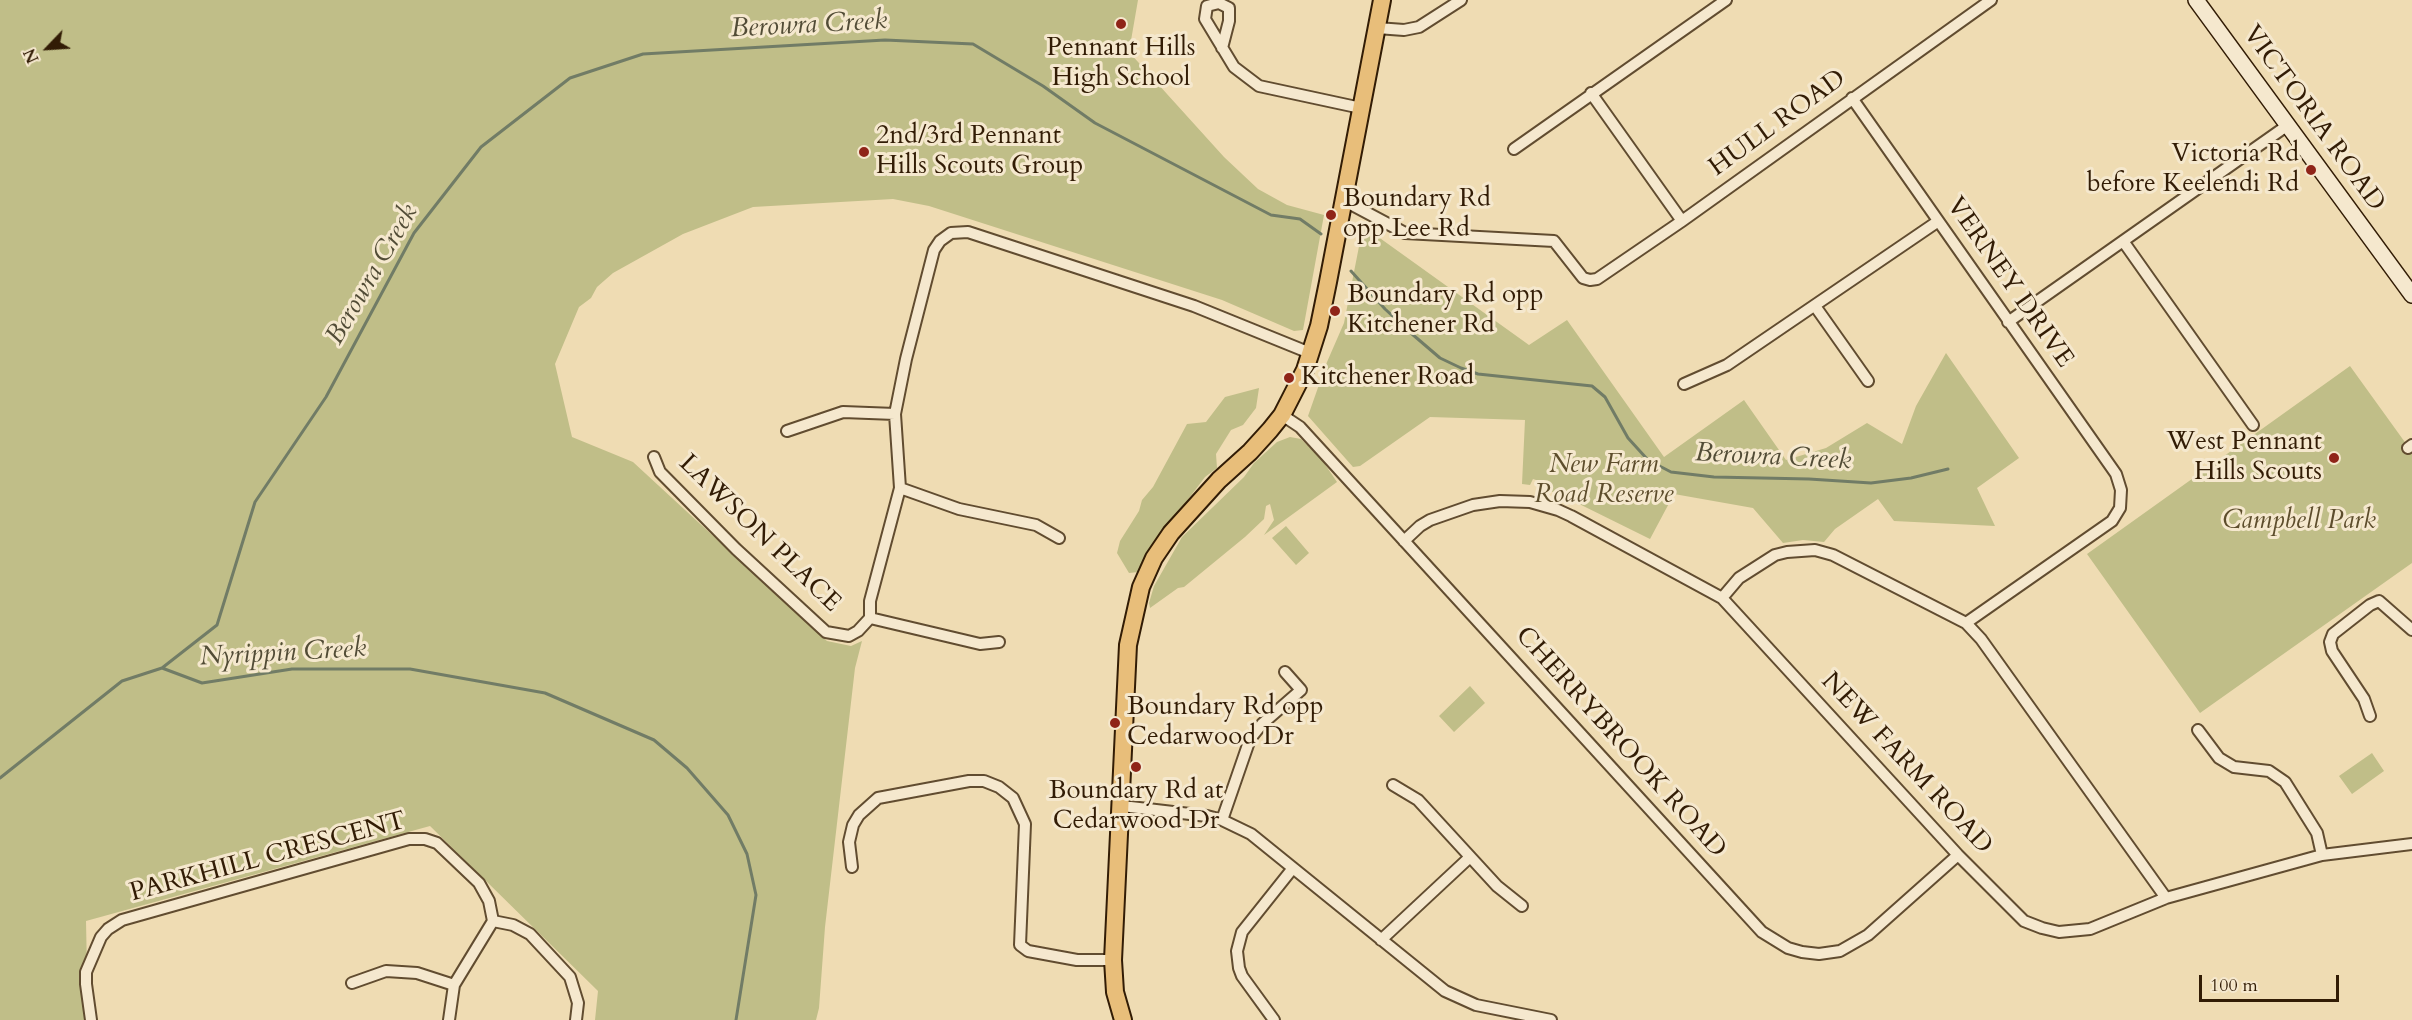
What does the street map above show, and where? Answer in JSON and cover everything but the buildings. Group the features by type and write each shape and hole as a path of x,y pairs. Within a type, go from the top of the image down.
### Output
{"main road":[{"path":"1123,1020 1115,993 1113,960 1128,645 1141,587 1154,558 1171,533 1219,480 1257,445 1282,415 1305,370 1319,326 1382,0"}],"street":[{"path":"1377,28 1404,30 1419,27 1461,0"},
{"path":"1514,149 1726,0"},
{"name":"HULL ROAD","path":"1343,200 1405,233 1554,241 1581,275 1590,280 1600,277 1992,0"},
{"name":"VICTORIA ROAD","path":"2196,0 2412,295"},
{"path":"1222,48 1234,67 1259,86 1361,108"},
{"path":"1591,93 1682,220"},
{"name":"VERNEY DRIVE","path":"1852,98 2120,482 2122,497 2120,508 2112,521 1966,623"},
{"path":"2008,322 2288,125"},
{"path":"1684,384 1727,364 1937,222"},
{"path":"999,642 980,644 870,618 870,601 900,488 895,414 906,359 934,250 947,236 960,231 1194,306 1310,353"},
{"path":"2123,241 2253,425"},
{"path":"1815,306 1868,381"},
{"path":"787,431 843,412 895,414"},
{"name":"CHERRYBROOK ROAD","path":"1282,415 1300,427 1762,932 1788,948 1819,954 1840,951 1856,944 1868,935 1958,855"},
{"name":"LAWSON PLACE","path":"654,457 660,472 667,480 736,549 826,632 849,636 858,631 870,618"},
{"path":"900,488 959,509 1036,525 1059,538"},
{"name":"NEW FARM ROAD","path":"1404,541 1420,526 1473,505 1500,501 1530,502 1571,516 1722,598 1958,855 2024,921 2059,932 2090,929 2166,898 2322,855 2412,844"},
{"path":"1722,598 1739,578 1775,555 1815,550 1833,555 1966,623 1981,639 2166,898"},
{"path":"2370,716 2362,696 2334,656 2330,642 2332,633 2373,603 2383,603 2412,630"},
{"path":"1222,819 1250,739 1262,724 1301,690 1286,672"},
{"path":"2198,730 2219,758 2234,767 2269,771 2284,782 2317,833 2322,855"},
{"path":"852,867 849,843 853,825 859,815 878,798 969,781 984,781 999,787 1013,798 1025,824 1020,945 1028,951 1077,960 1113,960"},
{"path":"1393,784 1418,800 1497,886 1522,906"},
{"path":"1122,806 1192,813 1222,819 1251,834 1445,991 1476,1005 1529,1018 1551,1020"},
{"name":"PARKHILL CRESCENT","path":"92,1020 86,972 101,937 108,929 122,920 410,839 425,839 438,843 479,883 489,902 493,921"},
{"path":"1381,940 1470,857"},
{"path":"1274,1020 1242,976 1238,951 1242,932 1293,868"},
{"path":"449,1020 454,985 493,921 521,928 570,977 578,1003 576,1020"},
{"path":"352,983 386,971 417,973 454,985"}],"green space":[{"path":"0,0 1138,0 1129,52 1224,157 1258,189 1287,205 1324,215 1303,330 1294,331 1222,300 929,206 893,199 753,207 683,234 613,273 597,287 591,298 579,307 555,364 572,437 633,462 827,641 851,646 862,641 855,668 816,1020 595,1020 598,991 430,826 86,921 88,1020 0,1020"},
{"name":"New Farm Road Reserve","path":"1363,226 1529,345 1567,320 1664,457 1744,400 1786,460 1826,448 1867,423 1902,444 1916,406 1946,353 2019,458 1977,488 1995,526 1894,521 1878,499 1835,529 1824,542 1803,540 1783,543 1753,508 1674,494 1650,539 1561,495 1537,486 1539,481 1533,479 1530,485 1522,484 1525,420 1430,417 1360,466 1353,467 1308,416 1344,323"},
{"name":"Campbell Park","path":"2350,366 2412,452 2412,563 2200,713 2087,554"},
{"path":"1259,388 1256,408 1243,425 1231,430 1216,454 1217,468 1205,477 1147,554 1138,572 1129,573 1117,553 1120,541 1139,511 1142,500 1153,487 1187,424 1206,422 1225,397"},
{"path":"1290,437 1301,439 1322,460 1337,482 1264,535 1274,520 1270,504 1266,506 1264,519 1245,537 1184,587 1178,588 1150,608 1149,603 1154,586 1182,537 1244,477 1254,463 1277,442"},
{"path":"1286,526 1309,553 1296,565 1272,538"},
{"path":"1470,686 1485,703 1454,732 1439,716"},
{"path":"2372,753 2384,771 2352,794 2339,776"}],"waterway":[{"name":"Berowra Creek","path":"0,778 122,681 162,668 217,625 255,502 326,397 414,233 481,147 570,78 643,54 885,40 973,44 1043,86 1095,123 1271,215 1300,219 1321,234"},
{"name":"Berowra Creek","path":"1351,271 1385,309 1440,358 1478,374 1592,386 1605,397 1628,438 1648,460 1671,472 1714,477 1871,483 1911,478 1948,469"},
{"name":"Nyrippin Creek","path":"162,668 202,683 292,669 410,669 545,693 654,740 687,768 728,815 747,854 756,895 736,1020"}],"place":[{"name":"Pennant Hills High School","path":"1121,24"},
{"name":"2nd/3rd Pennant Hills Scouts Group","path":"864,152"},
{"name":"Victoria Rd before Keelendi Rd","path":"2311,170"},
{"name":"Boundary Rd opp Lee Rd","path":"1331,215"},
{"name":"Boundary Rd opp Kitchener Rd","path":"1335,311"},
{"name":"Kitchener Road","path":"1289,378"},
{"name":"West Pennant Hills Scouts","path":"2334,458"},
{"name":"Boundary Rd opp Cedarwood Dr","path":"1115,723"},
{"name":"Boundary Rd at Cedarwood Dr","path":"1136,767"}]}
